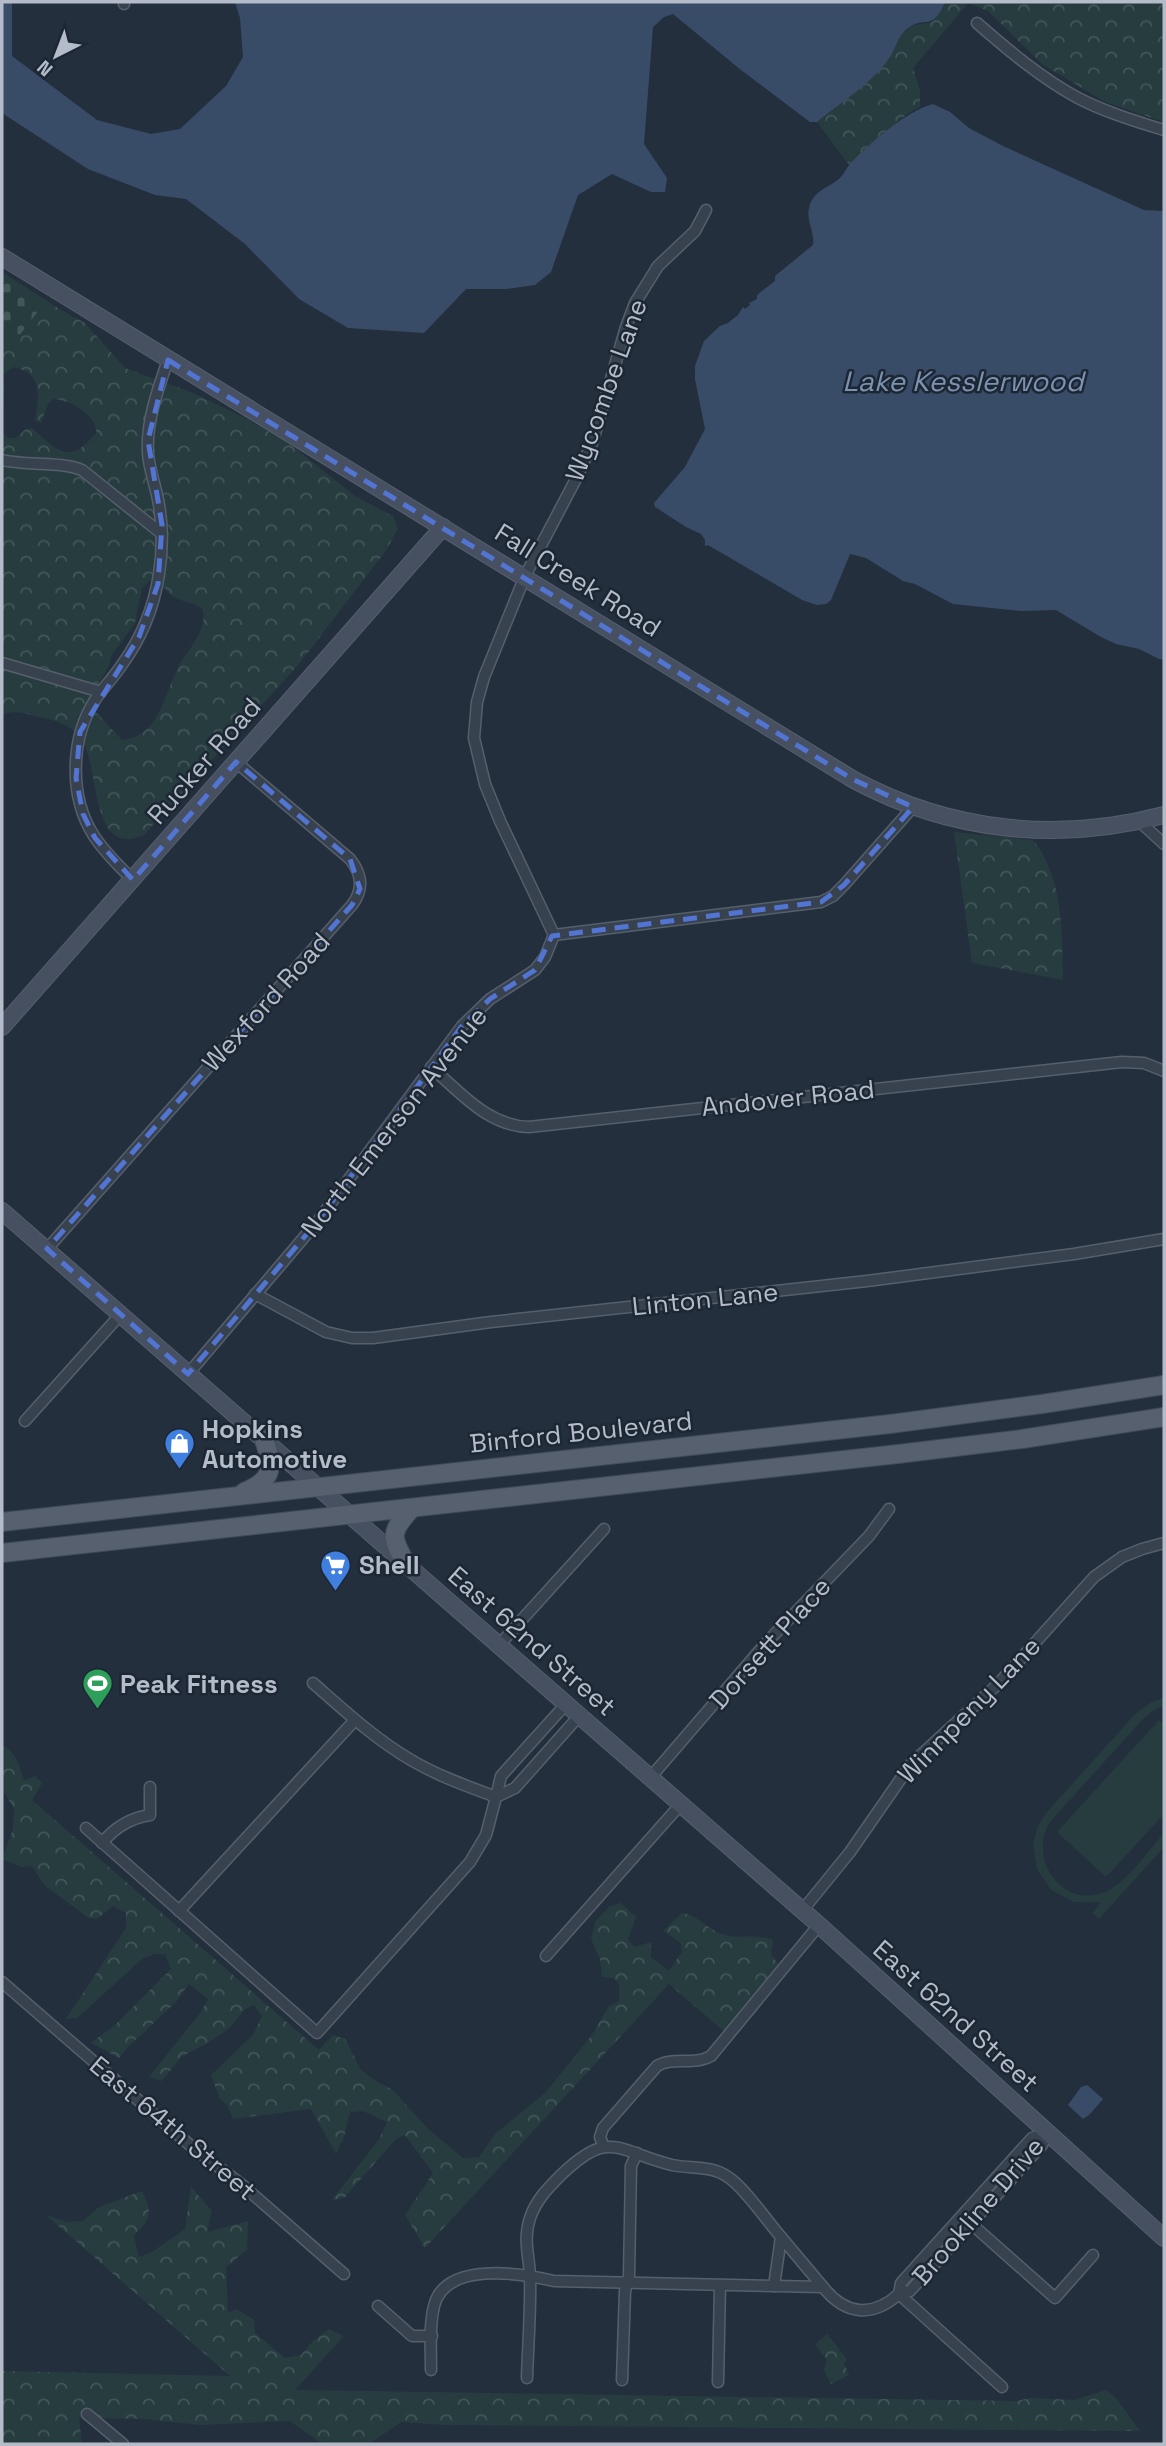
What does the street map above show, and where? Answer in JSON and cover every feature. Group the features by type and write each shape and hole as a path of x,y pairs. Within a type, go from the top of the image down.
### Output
{"main road":[{"name":"Binford Boulevard","path":"2,1522 904,1423 1164,1385"},
{"path":"2,1553 905,1453 1164,1417"},
{"path":"234,1496 260,1484 270,1473 264,1440"},
{"path":"407,1565 397,1549 394,1531 412,1508"}],"street":[{"path":"977,23 1036,71 1077,97 1107,111 1164,130"},
{"name":"Wycombe Lane","path":"554,935 488,793 474,738 480,688 525,576 588,453 601,419 625,327 635,303 658,267 695,231 706,209"},
{"name":"Fall Creek Road","path":"2,257 854,780 913,807 941,816 974,824 1020,830 1086,829 1139,821 1164,814"},
{"path":"133,880 95,838 85,818 78,793 78,741 86,715 128,656 146,621 158,584 162,534 148,445 152,415 168,360"},
{"path":"2,460 82,470 162,534"},
{"name":"Rucker Road","path":"2,1027 443,527"},
{"path":"2,663 101,692"},
{"name":"Wexford Road","path":"47,1250 359,894 360,875 350,859 236,762"},
{"path":"554,935 821,902 833,896 844,885 913,807"},
{"path":"1139,821 1164,844"},
{"name":"North Emerson Avenue","path":"191,1370 317,1222 474,1013 497,993 539,965 554,935"},
{"name":"Andover Road","path":"431,1068 488,1116 512,1126 529,1127 1122,1062 1144,1063 1164,1071"},
{"name":"East 62nd Street","path":"2,1211 120,1315 191,1370 317,1487 819,1925 1164,2238"},
{"name":"Linton Lane","path":"255,1294 326,1332 352,1338 373,1338 491,1322 867,1281 1074,1254 1164,1239"},
{"path":"25,1420 120,1315"},
{"name":"Dorsett Place","path":"650,1778 766,1643 869,1536 889,1509"},
{"path":"499,1645 604,1529"},
{"name":"Winnpeny Lane","path":"802,1911 855,1845 911,1764 1006,1675 1094,1577 1122,1557 1164,1544"},
{"path":"313,1683 378,1739 422,1766 496,1797 515,1788 579,1716"},
{"path":"86,1828 317,2033 470,1862 486,1835 501,1776 566,1704"},
{"path":"179,1911 355,1720"},
{"path":"102,1843 121,1825 150,1815 150,1787"},
{"path":"546,1956 681,1804"},
{"path":"527,2378 530,2276 526,2250 527,2233 530,2216 538,2200 579,2158 604,2147 600,2137 603,2128 657,2066 665,2062 698,2062 711,2056 819,1925"},
{"name":"East 64th Street","path":"2,1982 191,2147 241,2184 344,2274"},
{"name":"Brookline Drive","path":"604,2147 623,2148 673,2165 722,2173 734,2181 834,2301 855,2310 877,2308 899,2294 901,2283 967,2219 1032,2138 1048,2132"},
{"path":"622,2380 631,2166 637,2153"},
{"path":"967,2219 1055,2298 1093,2255"},
{"path":"774,2286 781,2238"},
{"path":"430,2370 435,2301 451,2281 471,2274 530,2276 554,2281 823,2287"},
{"path":"718,2382 720,2285"},
{"path":"899,2294 1002,2387"},
{"path":"378,2306 412,2336 432,2336"},
{"path":"88,2414 122,2444"}],"highlighted area":[{"path":"168,360 854,780 913,807 844,885 821,902 552,936 535,970 490,999 462,1026 317,1222 188,1374 47,1249 352,905 360,889 350,859 236,762 133,880 95,838 83,814 76,778 80,732 139,637 158,584 162,525 148,440"}],"green space":[{"path":"945,2 1164,2 1164,122 1105,102 1042,64 988,11 968,3 913,68 920,91 920,107 907,114 849,165 817,122 865,84 889,59 898,39 911,26 932,22"},
{"path":"2,272 85,323 125,368 193,393 245,418 291,445 355,496 393,516 398,529 385,552 299,664 144,835 126,839 114,834 105,822 87,751 81,738 72,729 56,721 24,713 11,712 2,715 2,432 9,438 16,438 26,429 32,428 59,450 72,452 96,434 96,427 82,410 67,402 53,399 48,404 41,423 35,420 38,395 35,381 24,370 14,367 3,374 2,409","holes":["152,579 159,580 173,597 202,608 203,624 179,666 153,722 135,737 122,740 93,709 93,692 108,668 112,655 135,623 142,588"]},
{"path":"2,277 43,305 18,337 2,327"},
{"path":"954,832 1033,840 1051,871 1056,889 1061,926 1063,980 972,963"},
{"path":"1164,1697 1164,1706 1143,1719 1049,1823 1044,1838 1043,1852 1054,1879 1077,1894 1091,1895 1107,1891 1123,1880 1164,1833 1164,1847 1099,1919 1093,1913 1101,1902 1074,1902 1051,1890 1037,1869 1033,1843 1038,1826 1047,1812 1136,1713"},
{"path":"1159,1720 1164,1725 1164,1814 1106,1877 1057,1832"},
{"path":"2,1745 14,1755 24,1780 35,1776 42,1783 32,1800 319,2050 333,2035 345,2039 361,2070 392,2089 427,2128 463,2158 479,2157 496,2133 545,2093 592,2035 609,2006 619,2001 619,1985 614,1978 602,1977 600,1959 591,1939 595,1922 610,1906 621,1903 636,1917 628,1939 634,1947 651,1942 651,1957 669,1971 682,1952 680,1942 663,1931 682,1913 693,1916 722,1934 773,1940 771,1954 785,1974 733,2039 669,1984 425,2248 405,2215 433,2173 405,2135 396,2139 344,2198 332,2200 379,2139 387,2122 363,2111 350,2112 344,2137 336,2154 311,2109 233,2119 228,2106 220,2099 211,2075 253,2035 262,2016 254,2005 244,2010 230,2028 181,2057 162,2081 149,2077 201,2012 208,1999 189,1984 176,2002 119,2058 91,2043 115,2025 171,1969 165,1954 154,1954 142,1959 77,2018 66,2019 126,1928 126,1913 113,1906 97,1919 89,1918 45,1886 32,1866 21,1867 2,1859 13,1829 14,1809 2,1789"},
{"path":"191,2187 212,2211 207,2232 248,2221 247,2250 226,2267 228,2313 237,2309 254,2320 255,2333 285,2358 301,2355 329,2329 344,2336 295,2390 1016,2401 1031,2398 1074,2400 1106,2390 1116,2398 1140,2431 447,2425 401,2422 369,2444 325,2444 290,2421 201,2425 144,2419 79,2418 82,2444 2,2444 2,2371 230,2376 46,2215 67,2222 83,2221 99,2207 142,2191 149,2211 144,2225 134,2236 139,2257 152,2252 185,2229"},
{"path":"827,2334 847,2359 844,2363 849,2375 831,2384 824,2370 827,2360 815,2345"}],"water":[{"path":"2,2 12,2 12,56 97,120 151,134 180,129 226,86 243,57 240,18 235,2 945,2 931,21 911,26 904,32 888,60 872,78 817,122 810,122 673,14 664,17 653,27 644,144 667,178 665,192 651,192 612,174 578,195 551,272 535,285 507,289 466,289 424,333 348,328 299,299 245,244 186,199 155,195 88,169 2,113"},
{"name":"Lake Kesslerwood","path":"933,104 1003,146 1144,210 1164,211 1164,660 1139,649 1116,644 1056,610 1021,611 953,604 915,584 903,581 866,558 850,554 831,600 817,605 802,600 708,545 705,546 701,534 655,507 654,503 685,467 705,429 695,379 695,366 704,341 720,326 738,315 743,307 745,309 757,299 757,295 775,281 775,276 813,245 808,213 814,197 840,178 849,165 888,129 912,113"},
{"path":"1087,2085 1103,2099 1083,2119 1068,2105 1081,2087"}],"place":[{"name":"Hopkins Automotive","path":"179,1471"},
{"name":"Shell","path":"336,1592"},
{"name":"Peak Fitness","path":"97,1711"}]}
